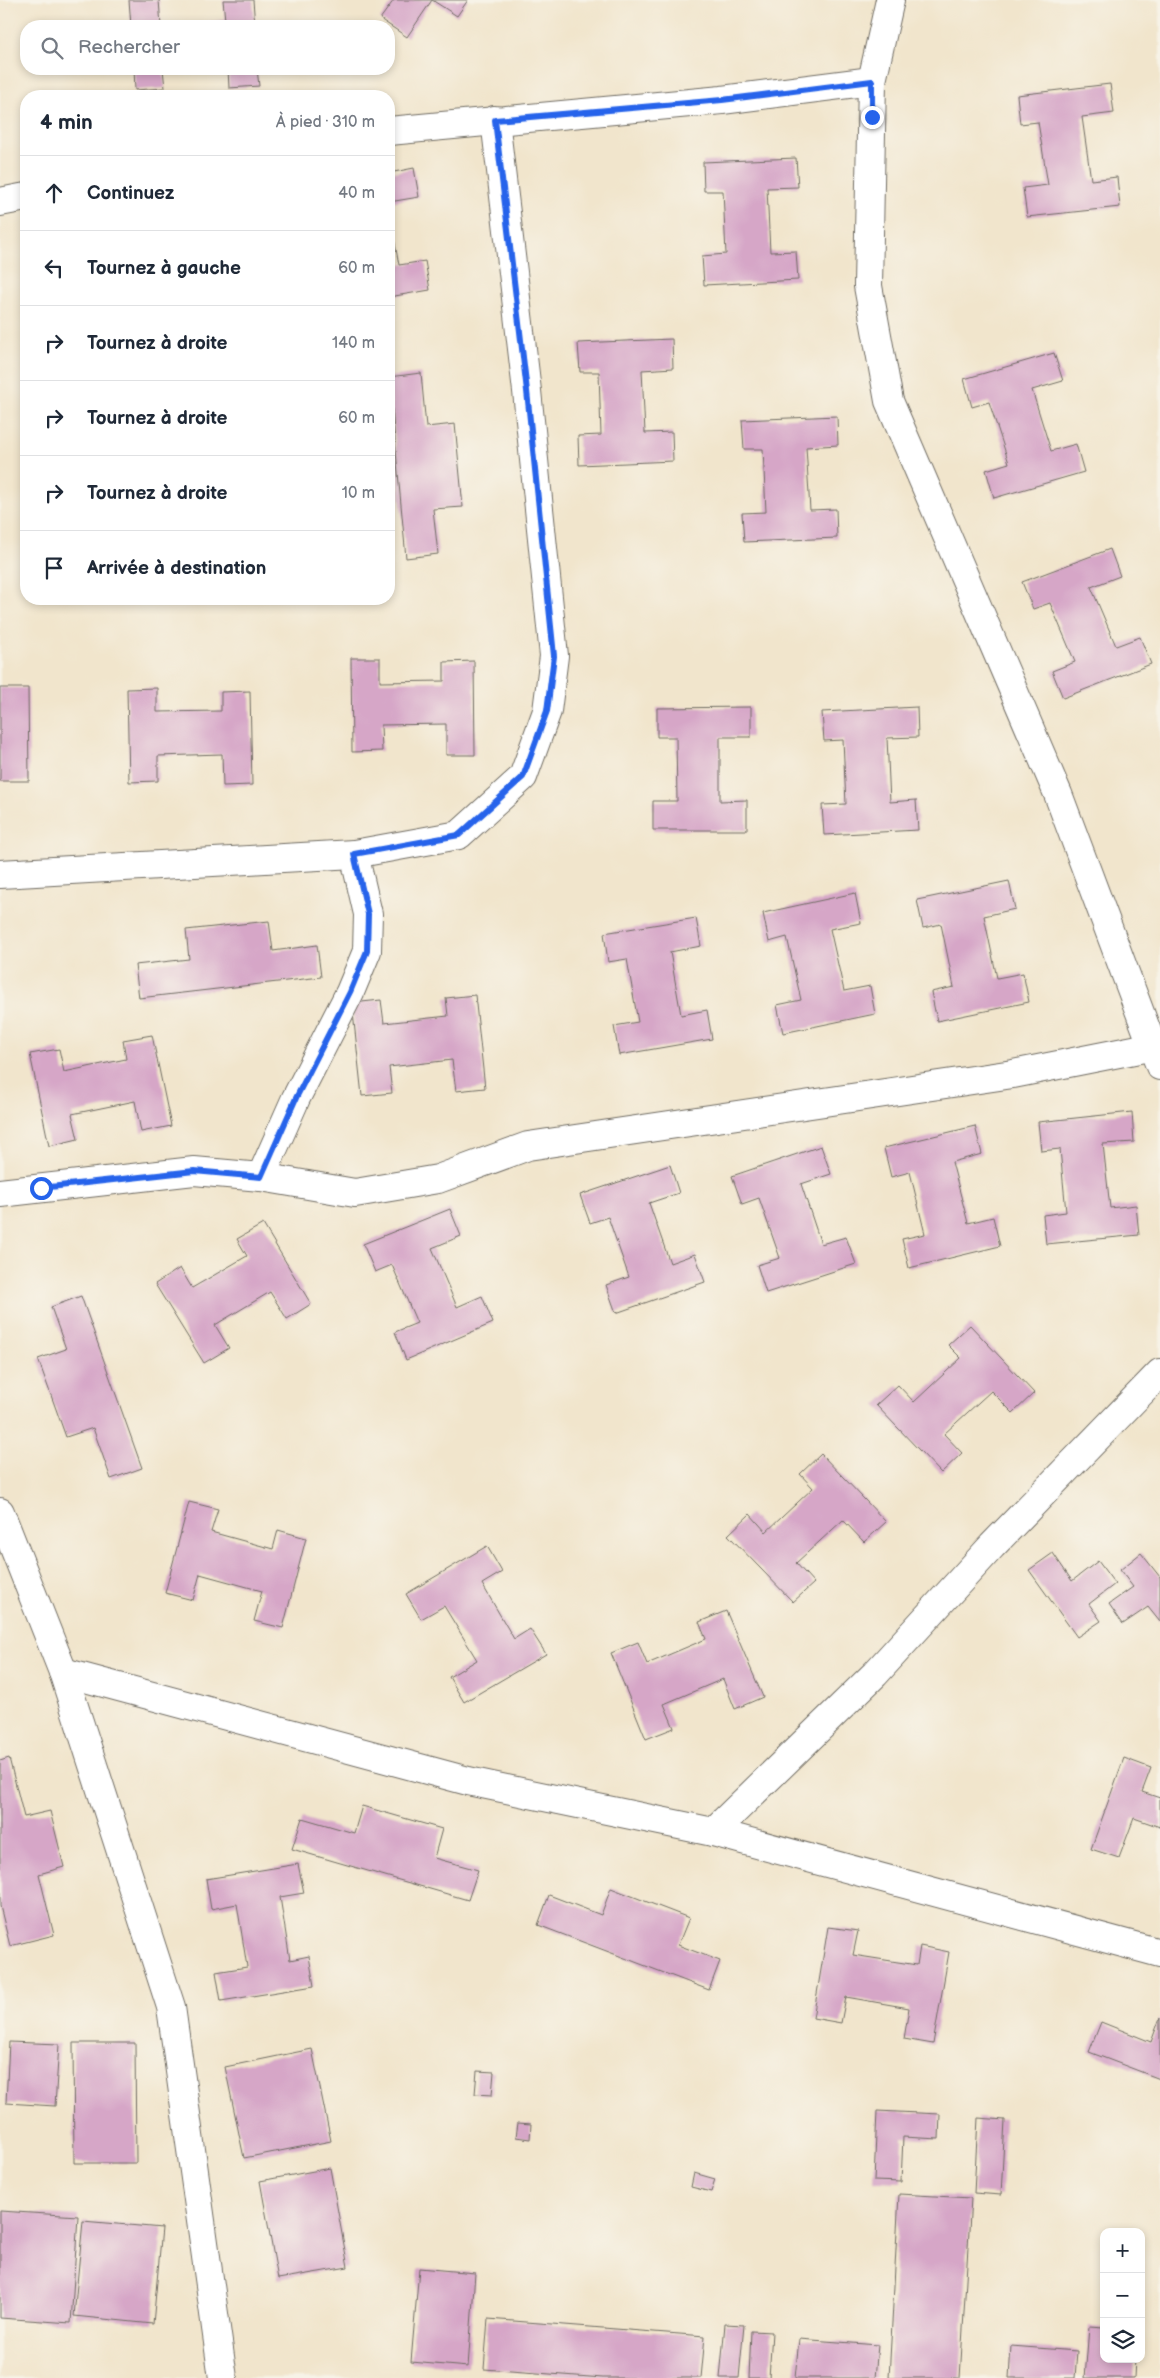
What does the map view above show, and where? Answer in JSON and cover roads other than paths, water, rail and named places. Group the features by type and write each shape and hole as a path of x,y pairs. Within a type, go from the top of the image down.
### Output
{"street":[{"path":"0,1193 194,1171 261,1177 355,1193 438,1179 528,1146 1013,1074 1157,1056 1058,794 965,583 889,401 868,286 872,81 890,0"},
{"path":"395,130 722,100 872,81"},
{"path":"0,874 354,854 459,835 523,777 547,711 554,656 527,391 495,120"},
{"path":"0,202 20,197"},
{"path":"261,1177 296,1098 350,992 367,951 368,914 354,854"},
{"path":"713,1832 875,1674 992,1546 1160,1373"},
{"path":"0,1512 63,1672 171,2007 223,2378"},
{"path":"63,1672 468,1781 713,1832 1160,1953"}]}
